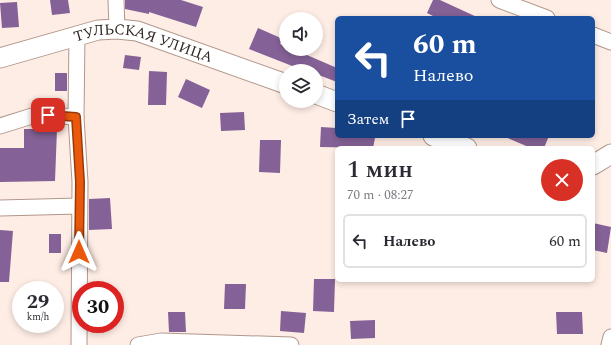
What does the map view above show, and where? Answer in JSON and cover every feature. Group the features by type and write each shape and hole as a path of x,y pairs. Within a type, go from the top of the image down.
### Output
{"main road":[{"name":"ТУЛЬСКАЯ УЛИЦА","path":"0,58 98,30 117,29 137,31 279,82"},
{"path":"323,97 335,101"},
{"path":"439,138 461,146"},
{"path":"595,164 611,154"}],"street":[{"path":"116,0 117,29"},
{"path":"499,0 542,16"},
{"path":"77,36 76,117 79,206 79,345"},
{"path":"595,36 611,42"},
{"path":"0,126 32,116 48,115 76,117"},
{"path":"0,208 79,206"},
{"path":"609,345 611,337"},
{"path":"138,345 161,341 291,345"}],"building":[{"path":"50,0 68,0 70,13 52,15"},
{"path":"125,0 181,0 203,7 196,27 149,12 149,14 125,9"},
{"path":"433,0 440,0 475,16 433,16 427,13"},
{"path":"17,2 19,27 2,28 0,3"},
{"path":"258,28 279,37 279,56 309,56 335,67 335,81 323,77 323,64 287,64 249,49"},
{"path":"125,55 141,57 139,70 123,68"},
{"path":"149,71 167,72 166,105 148,105"},
{"path":"55,73 67,73 67,91 55,91"},
{"path":"186,79 210,90 202,108 178,97"},
{"path":"244,112 245,130 221,131 220,113"},
{"path":"321,127 335,128 335,138 375,138 373,146 320,147"},
{"path":"24,129 57,129 55,181 0,182 0,148 24,148"},
{"path":"508,138 548,138 545,146 526,146"},
{"path":"260,140 281,140 280,173 259,172"},
{"path":"110,198 112,229 89,230 89,199"},
{"path":"595,223 611,227 607,253 595,250"},
{"path":"0,230 13,231 9,282 0,282"},
{"path":"49,234 61,234 61,253 49,253"},
{"path":"314,279 335,279 334,312 313,311"},
{"path":"225,284 246,284 245,309 224,309"},
{"path":"281,311 306,313 304,333 280,331"},
{"path":"168,312 185,312 186,332 169,332"},
{"path":"556,312 582,312 583,334 557,334"},
{"path":"375,320 375,338 351,339 350,321"}],"route":[{"path":"48,115 76,117 80,182 79,252"}]}
